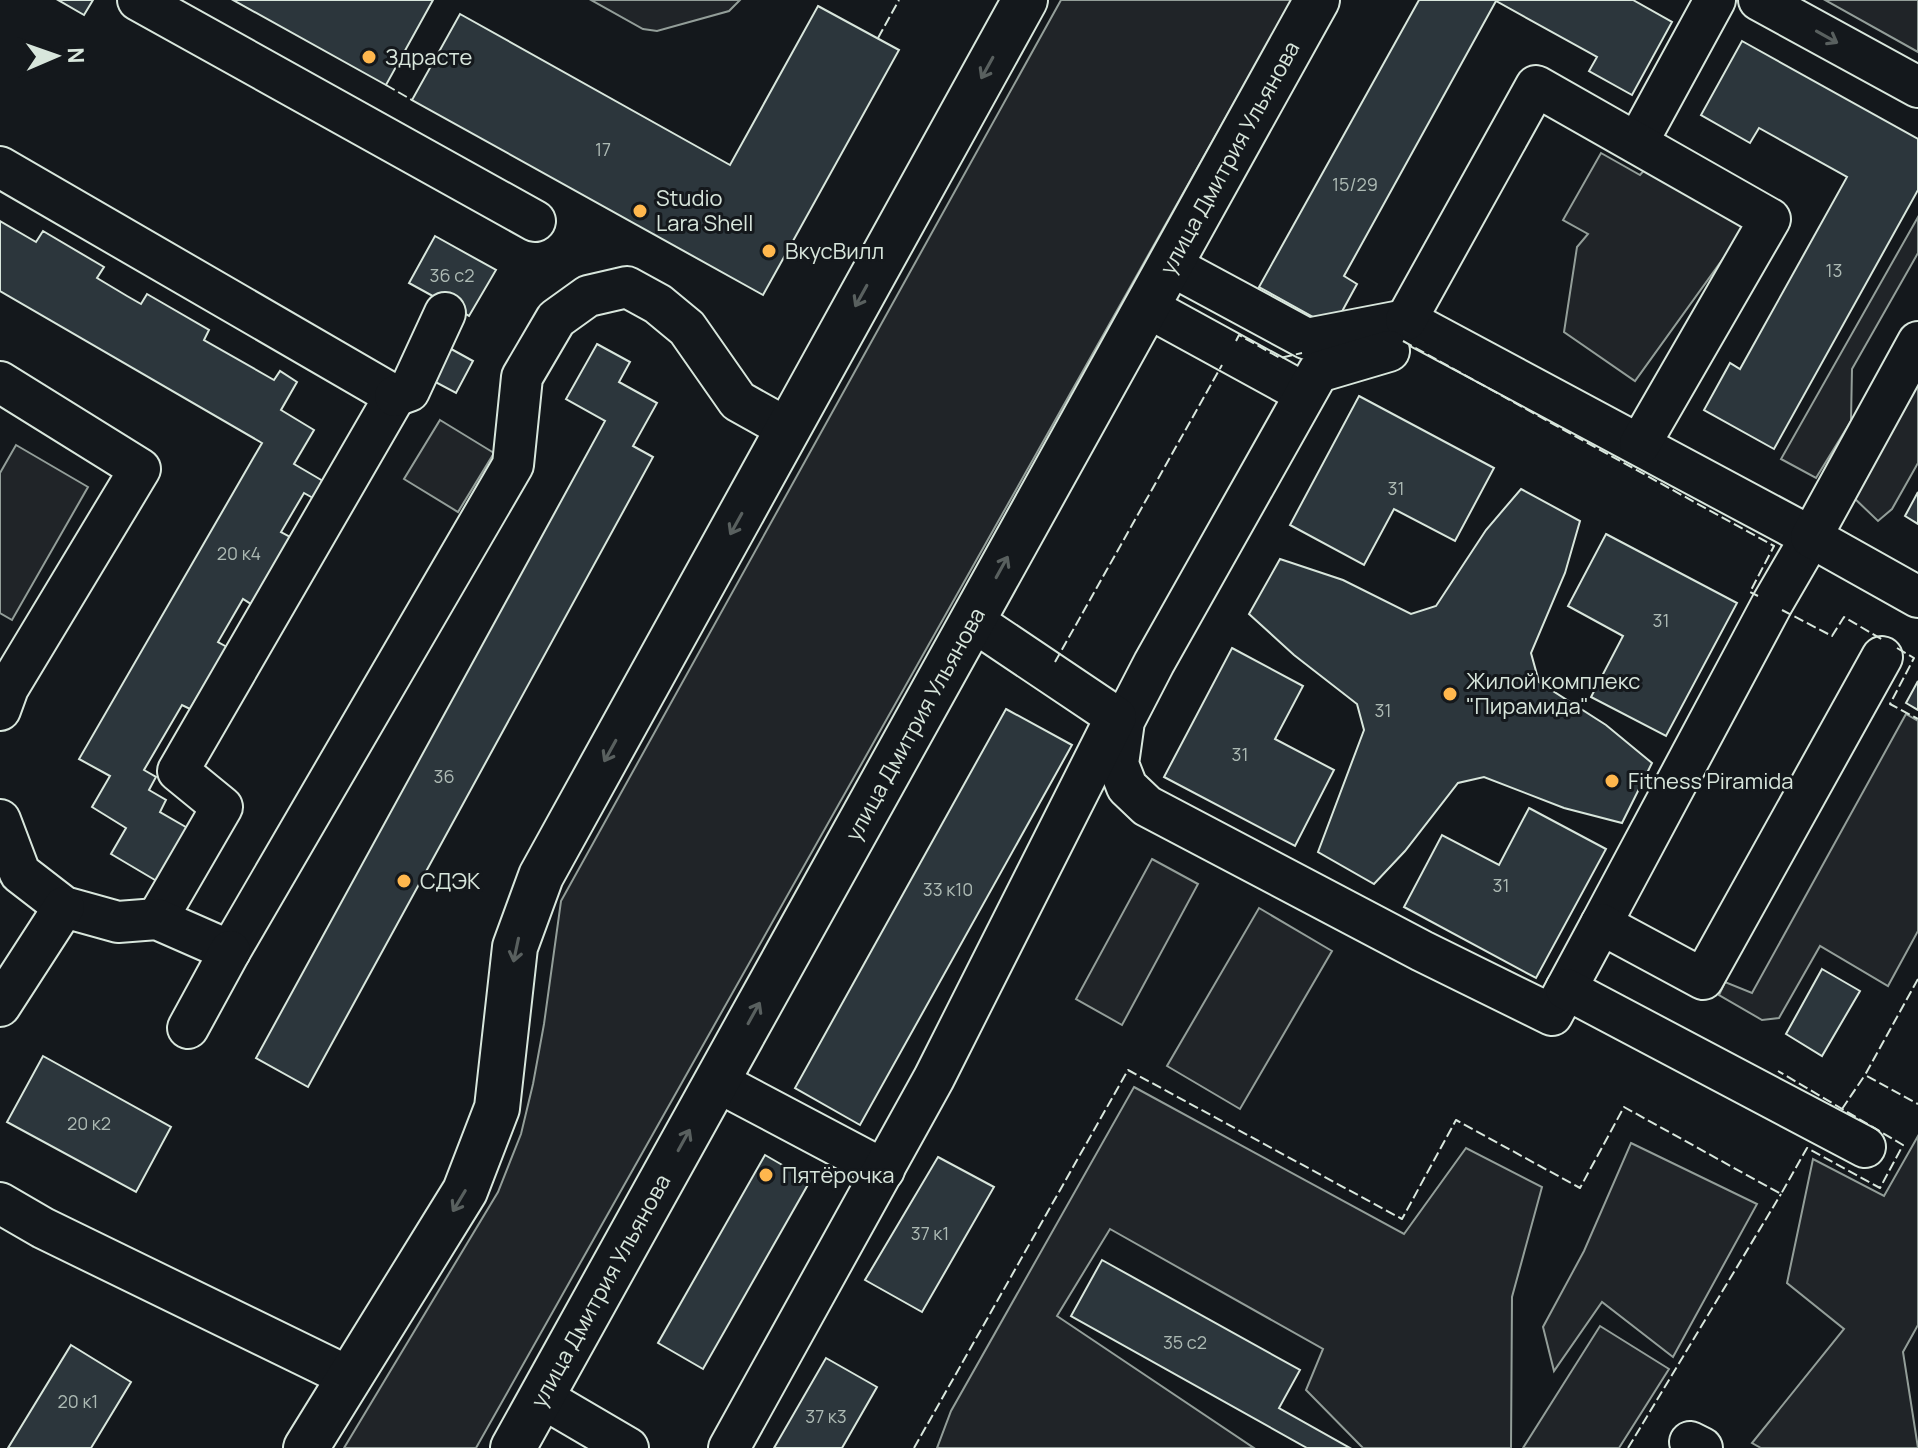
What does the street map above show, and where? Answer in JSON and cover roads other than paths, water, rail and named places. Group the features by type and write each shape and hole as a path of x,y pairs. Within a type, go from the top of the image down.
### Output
{"main road":[{"path":"306,1448 465,1191 497,1108 515,947 541,876 1025,0"},
{"name":"улица Дмитрия Ульянова","path":"513,1448 1317,0"}],"street":[{"path":"138,0 535,221"},
{"path":"1637,143 1715,0"},
{"path":"1759,0 1918,87"},
{"path":"1640,444 1770,219 1536,86 1398,335 1318,372 1304,393 1124,721 1118,764 1127,787 1160,814 1552,1015 1772,604 1918,342"},
{"path":"0,167 395,396"},
{"path":"1170,265 1307,339 1398,335 1640,444 1918,597"},
{"path":"188,1028 513,465 522,377 556,319 588,296 627,287 658,304 687,328 738,401 788,429"},
{"path":"1147,307 1304,393"},
{"path":"157,919 222,807 178,771 395,396 409,391 445,313"},
{"path":"0,382 140,469 8,688 0,710"},
{"path":"729,1448 934,1078 1116,717 973,621"},
{"path":"1601,924 1703,979 1882,657"},
{"path":"0,820 20,873 64,907 118,922 157,919 230,951"},
{"path":"0,1006 64,907"},
{"path":"1566,989 1865,1147"},
{"path":"716,1081 884,1170"},
{"path":"0,1203 43,1228 351,1378"},
{"path":"541,1397 628,1448"}],"place":[{"name":"Здрасте","path":"369,57"},
{"name":"Studio Lara Shell","path":"640,211"},
{"name":"ВкусВилл","path":"769,251"},
{"name":"Жилой комплекс \"Пирамида\"","path":"1450,694"},
{"name":"Fitness Piramida","path":"1612,781"},
{"name":"СДЭК","path":"404,881"},
{"name":"Пятёрочка","path":"766,1175"}]}
